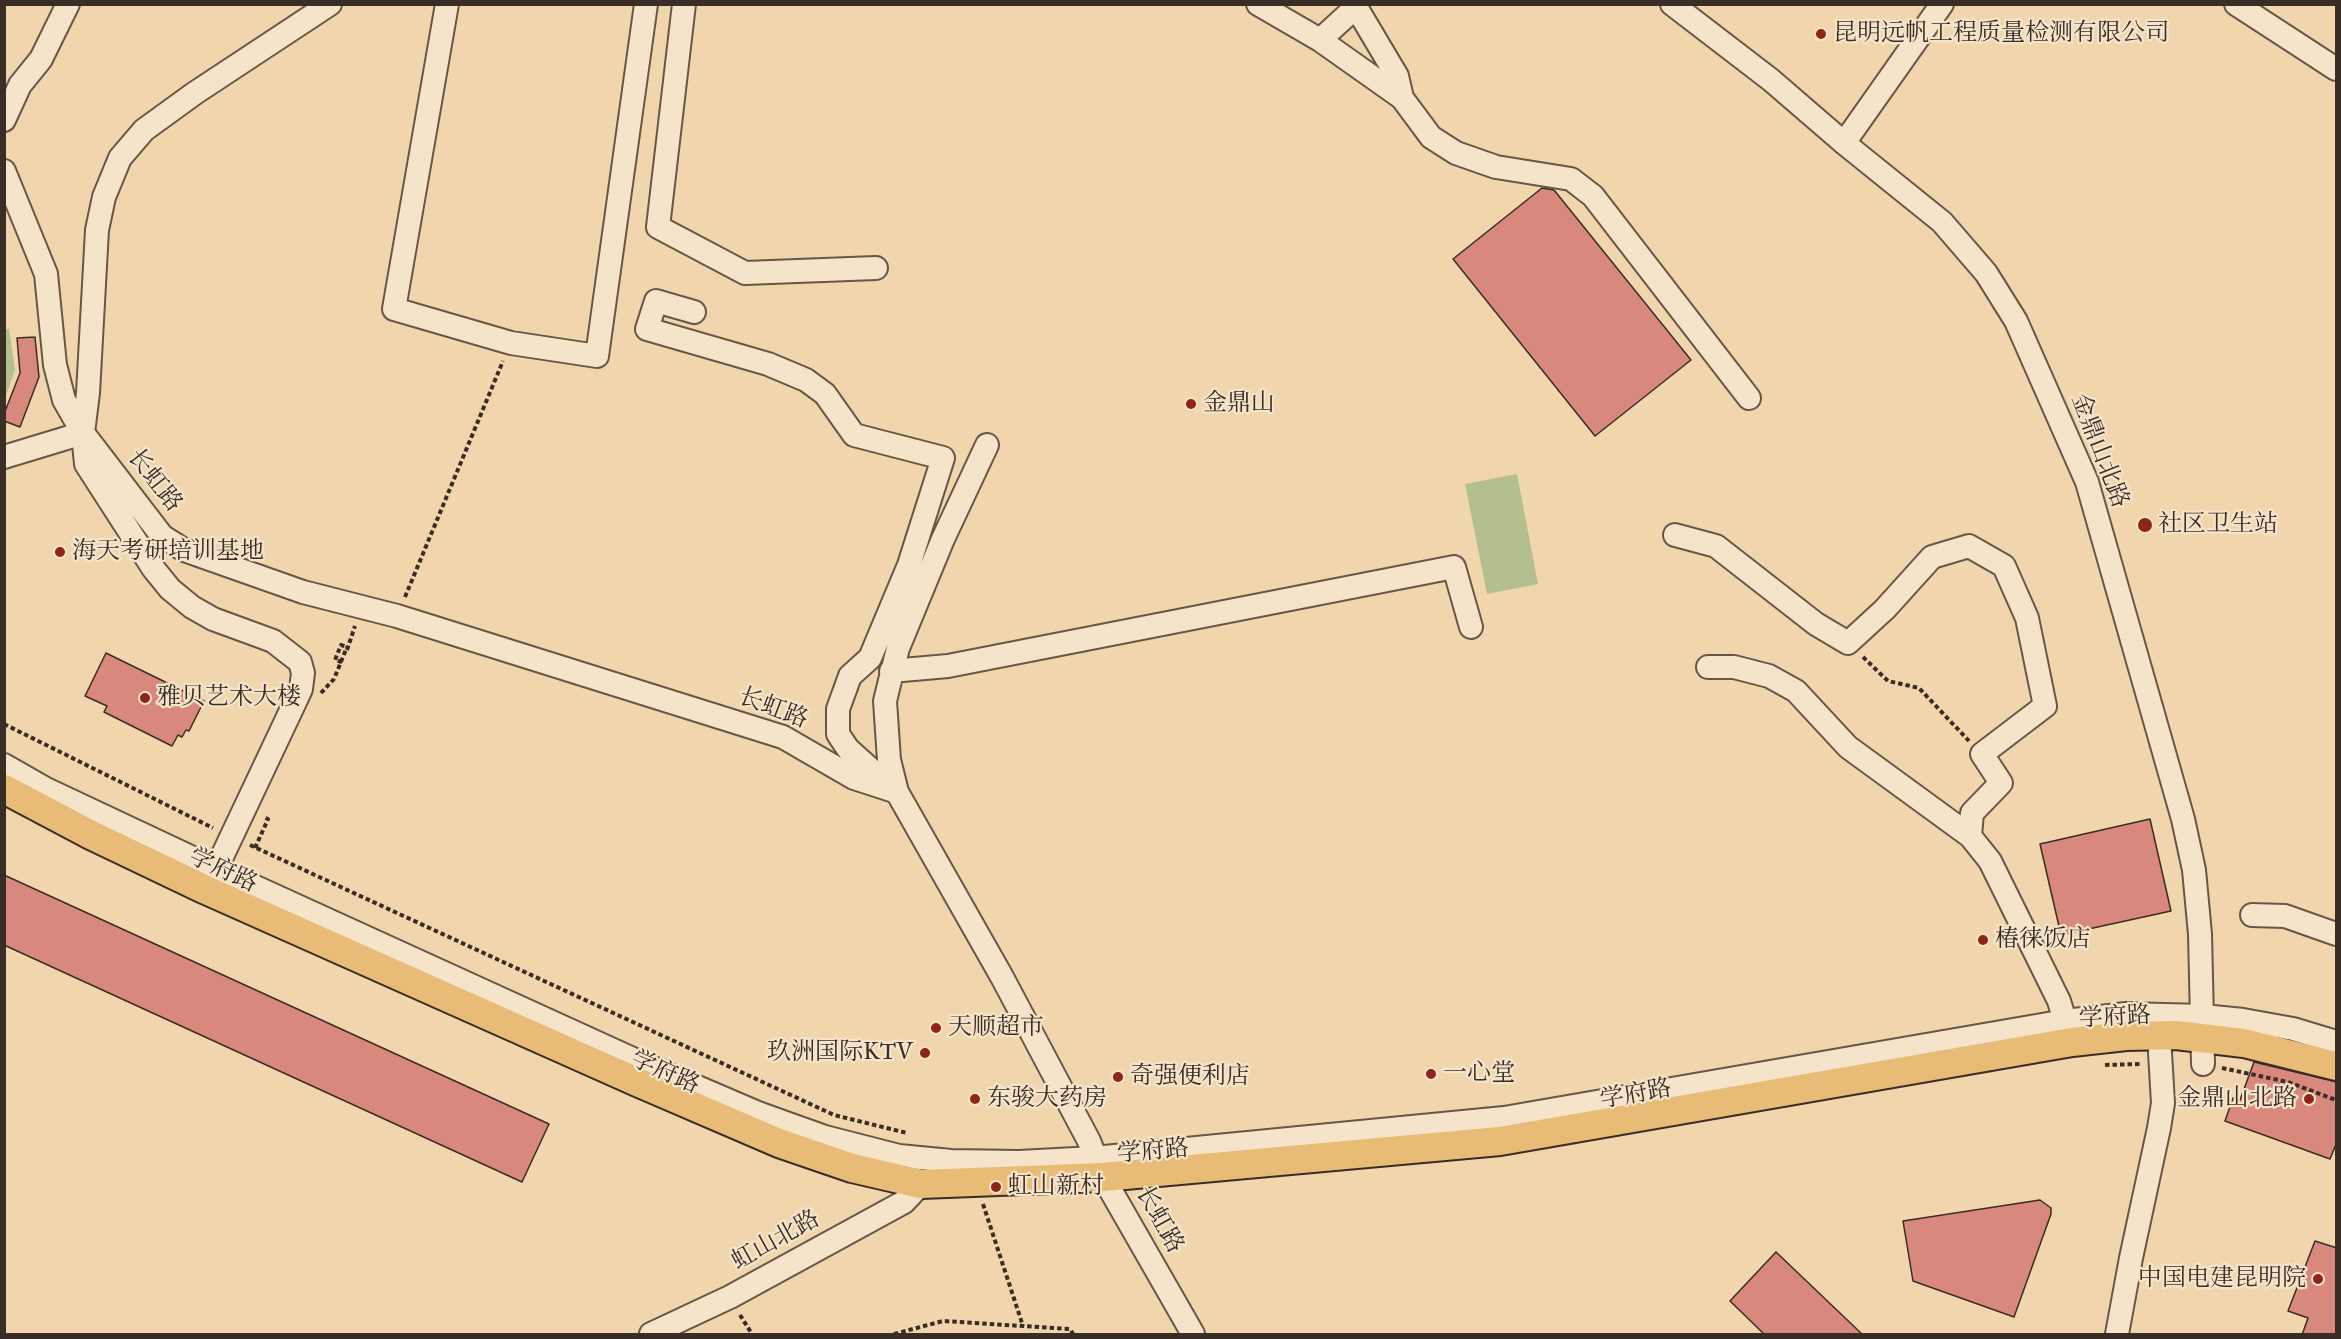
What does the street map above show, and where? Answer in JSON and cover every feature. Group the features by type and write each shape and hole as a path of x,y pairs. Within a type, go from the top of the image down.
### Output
{"main road":[{"name":"学府路","path":"4,789 91,835 211,879 511,1027 779,1143 852,1168 921,1184 1099,1167 1500,1141 2072,1042 2126,1036 2244,1042 2337,1066"}],"street":[{"path":"4,120 20,86 41,59 68,4"},
{"path":"211,879 301,688 303,673 300,662 273,641 213,619 192,607 170,589 153,568 86,464 83,434 88,393 97,230 104,197 120,158 144,130 195,93 330,4"},
{"path":"447,4 394,309 511,343 597,356 646,4"},
{"path":"684,4 658,226 745,273 876,268"},
{"path":"1258,4 1320,40 1402,98 1431,137 1455,153 1496,167 1571,178 1593,196 1749,398"},
{"name":"金鼎山北路","path":"1672,4 1771,80 1941,222 1986,273 2016,321 2087,482 2184,819 2194,870 2200,934 2203,1039"},
{"path":"1844,143 1942,4"},
{"path":"2236,4 2337,69"},
{"path":"1320,40 1355,6 1397,76 1402,98"},
{"path":"4,171 46,274 55,365 64,400 83,434"},
{"path":"694,312 656,301 647,329 768,364 806,380 825,394 854,435 943,458 909,565 870,658 850,676 838,709 838,734 848,749 897,792"},
{"path":"4,457 83,434"},
{"name":"长虹路","path":"83,434 162,536 184,550 303,592 397,616 783,737 854,778 897,792 1002,977 1089,1141 1099,1167 1193,1335"},
{"path":"897,792 889,760 885,701 891,671 898,648 943,539 987,445"},
{"path":"1675,536 1716,546 1816,624 1848,643 1885,609 1932,557 1969,546 2004,566 2027,618 2045,706 1982,754 2001,783 1972,813 1970,836"},
{"path":"891,671 948,666 1454,567 1471,627"},
{"path":"1708,667 1734,666 1769,676 1796,691 1848,747 1970,836 1990,861 2059,1001 2065,1021"},
{"name":"学府路","path":"4,765 211,879 758,1113 825,1137 899,1156 951,1161 1099,1167 1504,1118 2065,1021 2126,1014 2203,1039 2293,1029 2337,1042"},
{"path":"2252,915 2285,916 2337,934"},
{"path":"2117,1335 2163,1103 2159,1036"},
{"name":"虹山北路","path":"651,1335 730,1297 904,1202 921,1184"}],"path":[{"path":"397,616 511,343"},
{"path":"319,696 334,679 346,647 341,645 335,660 342,662 361,607"},
{"path":"1848,643 1888,681 1919,687 1982,754"},
{"path":"4,724 232,837 834,1115 910,1134"},
{"path":"2203,1039 2288,1082 2337,1100"},
{"path":"2103,1065 2160,1064"},
{"path":"982,1203 1023,1326"},
{"path":"894,1335 943,1321 1070,1329 1073,1335"}],"green space":[{"path":"9,328 15,370 5,398 5,330"},
{"path":"1517,474 1538,584 1487,594 1465,484"}],"building":[{"path":"1542,188 1554,190 1691,360 1595,436 1453,259"},
{"path":"35,337 39,377 20,427 4,421 4,414 20,373 17,338"},
{"name":"雅贝艺术大楼","path":"106,653 204,701 189,731 186,730 182,737 178,735 172,746 104,712 107,706 85,696"},
{"path":"2150,819 2171,911 2061,935 2040,844"},
{"path":"4,875 549,1124 522,1182 4,945"},
{"name":"金鼎山北路","path":"2254,1062 2337,1082 2337,1142 2330,1159 2225,1121 2233,1098 2240,1100"},
{"path":"2040,1200 2051,1208 2051,1214 2014,1317 1913,1281 1903,1221"},
{"name":"中国电建昆明院","path":"2315,1241 2337,1248 2337,1335 2302,1335 2308,1318 2288,1311"},
{"path":"1776,1252 1863,1335 1765,1335 1730,1301"}],"place":[{"name":"昆明远帆工程质量检测有限公司","path":"1821,34"},
{"name":"金鼎山","path":"1191,404"},
{"name":"社区卫生站","path":"2145,525"},
{"name":"海天考研培训基地","path":"60,552"},
{"name":"雅贝艺术大楼","path":"145,698"},
{"name":"椿徕饭店","path":"1983,940"},
{"name":"天顺超市","path":"936,1028"},
{"name":"玖洲国际KTV","path":"925,1053"},
{"name":"一心堂","path":"1431,1074"},
{"name":"奇强便利店","path":"1118,1077"},
{"name":"东骏大药房","path":"975,1099"},
{"name":"金鼎山北路","path":"2309,1099"},
{"name":"虹山新村","path":"996,1187"},
{"name":"中国电建昆明院","path":"2318,1279"}]}
